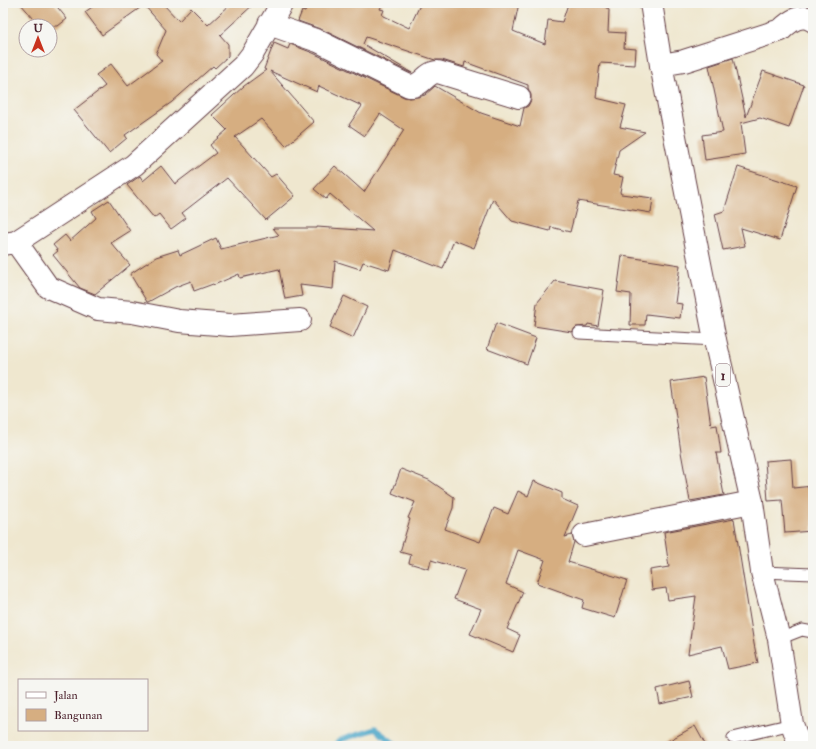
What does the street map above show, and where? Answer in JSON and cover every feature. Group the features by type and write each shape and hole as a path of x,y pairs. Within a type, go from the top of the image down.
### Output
{"main road":[{"path":"282,3 253,53 243,66 134,165 10,243 48,287 98,310 132,312 179,320 230,326 300,320"},
{"name":"1","path":"651,3 661,65 714,340 752,502 762,572 778,639 792,724 800,746"},
{"path":"661,65 684,61 781,30 789,22 799,18 810,18 813,21"},
{"path":"269,24 318,41 409,86 417,85 427,76 438,72 519,97"},
{"path":"584,534 752,502"}],"lane":[{"path":"579,333 714,340"},
{"path":"762,572 813,574"},
{"path":"778,639 802,630 813,632"},
{"path":"733,738 792,724"}],"building":[{"path":"20,3 54,3 67,19 58,26 58,18 33,18"},
{"path":"98,3 162,3 179,21 191,8 208,25 232,3 255,3 220,35 228,44 228,56 215,68 213,66 172,102 125,135 127,138 109,153 74,110 105,86 96,75 111,64 128,86 162,61 156,54 166,30 144,5 102,35 85,12"},
{"path":"308,3 383,3 380,9 384,10 382,15 409,28 421,3 519,3 513,31 545,44 548,20 562,22 568,4 604,6 609,10 608,32 625,33 624,48 636,49 635,65 600,63 596,98 626,105 620,127 645,132 619,150 613,175 623,177 620,192 621,194 653,198 651,213 578,201 570,232 551,227 550,231 512,221 493,199 474,248 454,240 443,269 395,250 389,270 363,262 360,269 335,261 333,289 300,285 302,296 285,299 279,269 240,278 239,274 214,285 213,284 194,291 191,281 175,287 147,302 130,274 156,257 178,250 180,255 216,238 221,249 279,235 273,228 317,227 373,231 330,194 326,199 314,189 335,166 364,192 404,130 380,114 365,136 349,125 362,106 319,86 317,92 270,71 314,122 286,146 261,119 235,137 271,177 276,174 295,196 266,220 227,178 182,213 186,218 171,229 159,214 154,218 127,185 140,176 143,181 161,166 175,184 216,153 210,145 227,130 212,115 244,86 266,70 264,69 274,43 288,49 290,44 313,53 404,97 410,98 425,95 435,86 481,113 520,126 524,108 528,106 531,100 528,85 465,62 464,67 442,60 435,60 366,37 363,44 411,73 323,30 298,21 302,11 305,12"},
{"path":"733,58 746,117 763,71 804,85 789,128 760,118 741,123 745,154 705,160 702,135 723,132 709,66"},
{"path":"738,167 797,186 780,240 741,228 745,246 723,250 715,214 724,211"},
{"path":"109,200 130,231 111,243 130,265 95,294 80,288 53,255 58,251 53,245 65,235 70,241 96,218 92,211"},
{"path":"622,256 680,265 675,303 682,304 680,318 646,314 645,325 630,325 631,294 617,292"},
{"path":"555,281 604,290 598,326 588,324 587,326 576,327 572,332 534,326 537,303"},
{"path":"344,296 367,307 353,338 330,327"},
{"path":"496,323 536,338 527,364 487,349"},
{"path":"704,377 711,426 717,425 721,453 716,453 724,495 690,501 671,382"},
{"path":"791,459 793,488 813,486 813,531 785,533 782,500 768,501 765,461"},
{"path":"401,469 429,480 454,497 453,508 445,529 480,542 494,508 508,514 518,491 528,496 534,481 562,493 562,499 578,506 565,537 572,535 574,542 568,562 627,580 615,618 582,608 584,600 537,583 545,560 518,550 506,584 523,592 507,629 520,635 513,652 470,634 481,609 454,599 465,570 431,560 429,569 409,563 411,555 400,552 410,519 408,518 415,502 392,493"},
{"path":"734,519 758,663 728,669 722,646 688,654 696,596 668,600 666,588 652,590 650,570 669,567 664,532"},
{"path":"689,681 693,697 660,704 657,689"},
{"path":"695,726 706,746 659,746"}],"waterway":[{"path":"334,746 340,740 375,729 398,746"}]}
